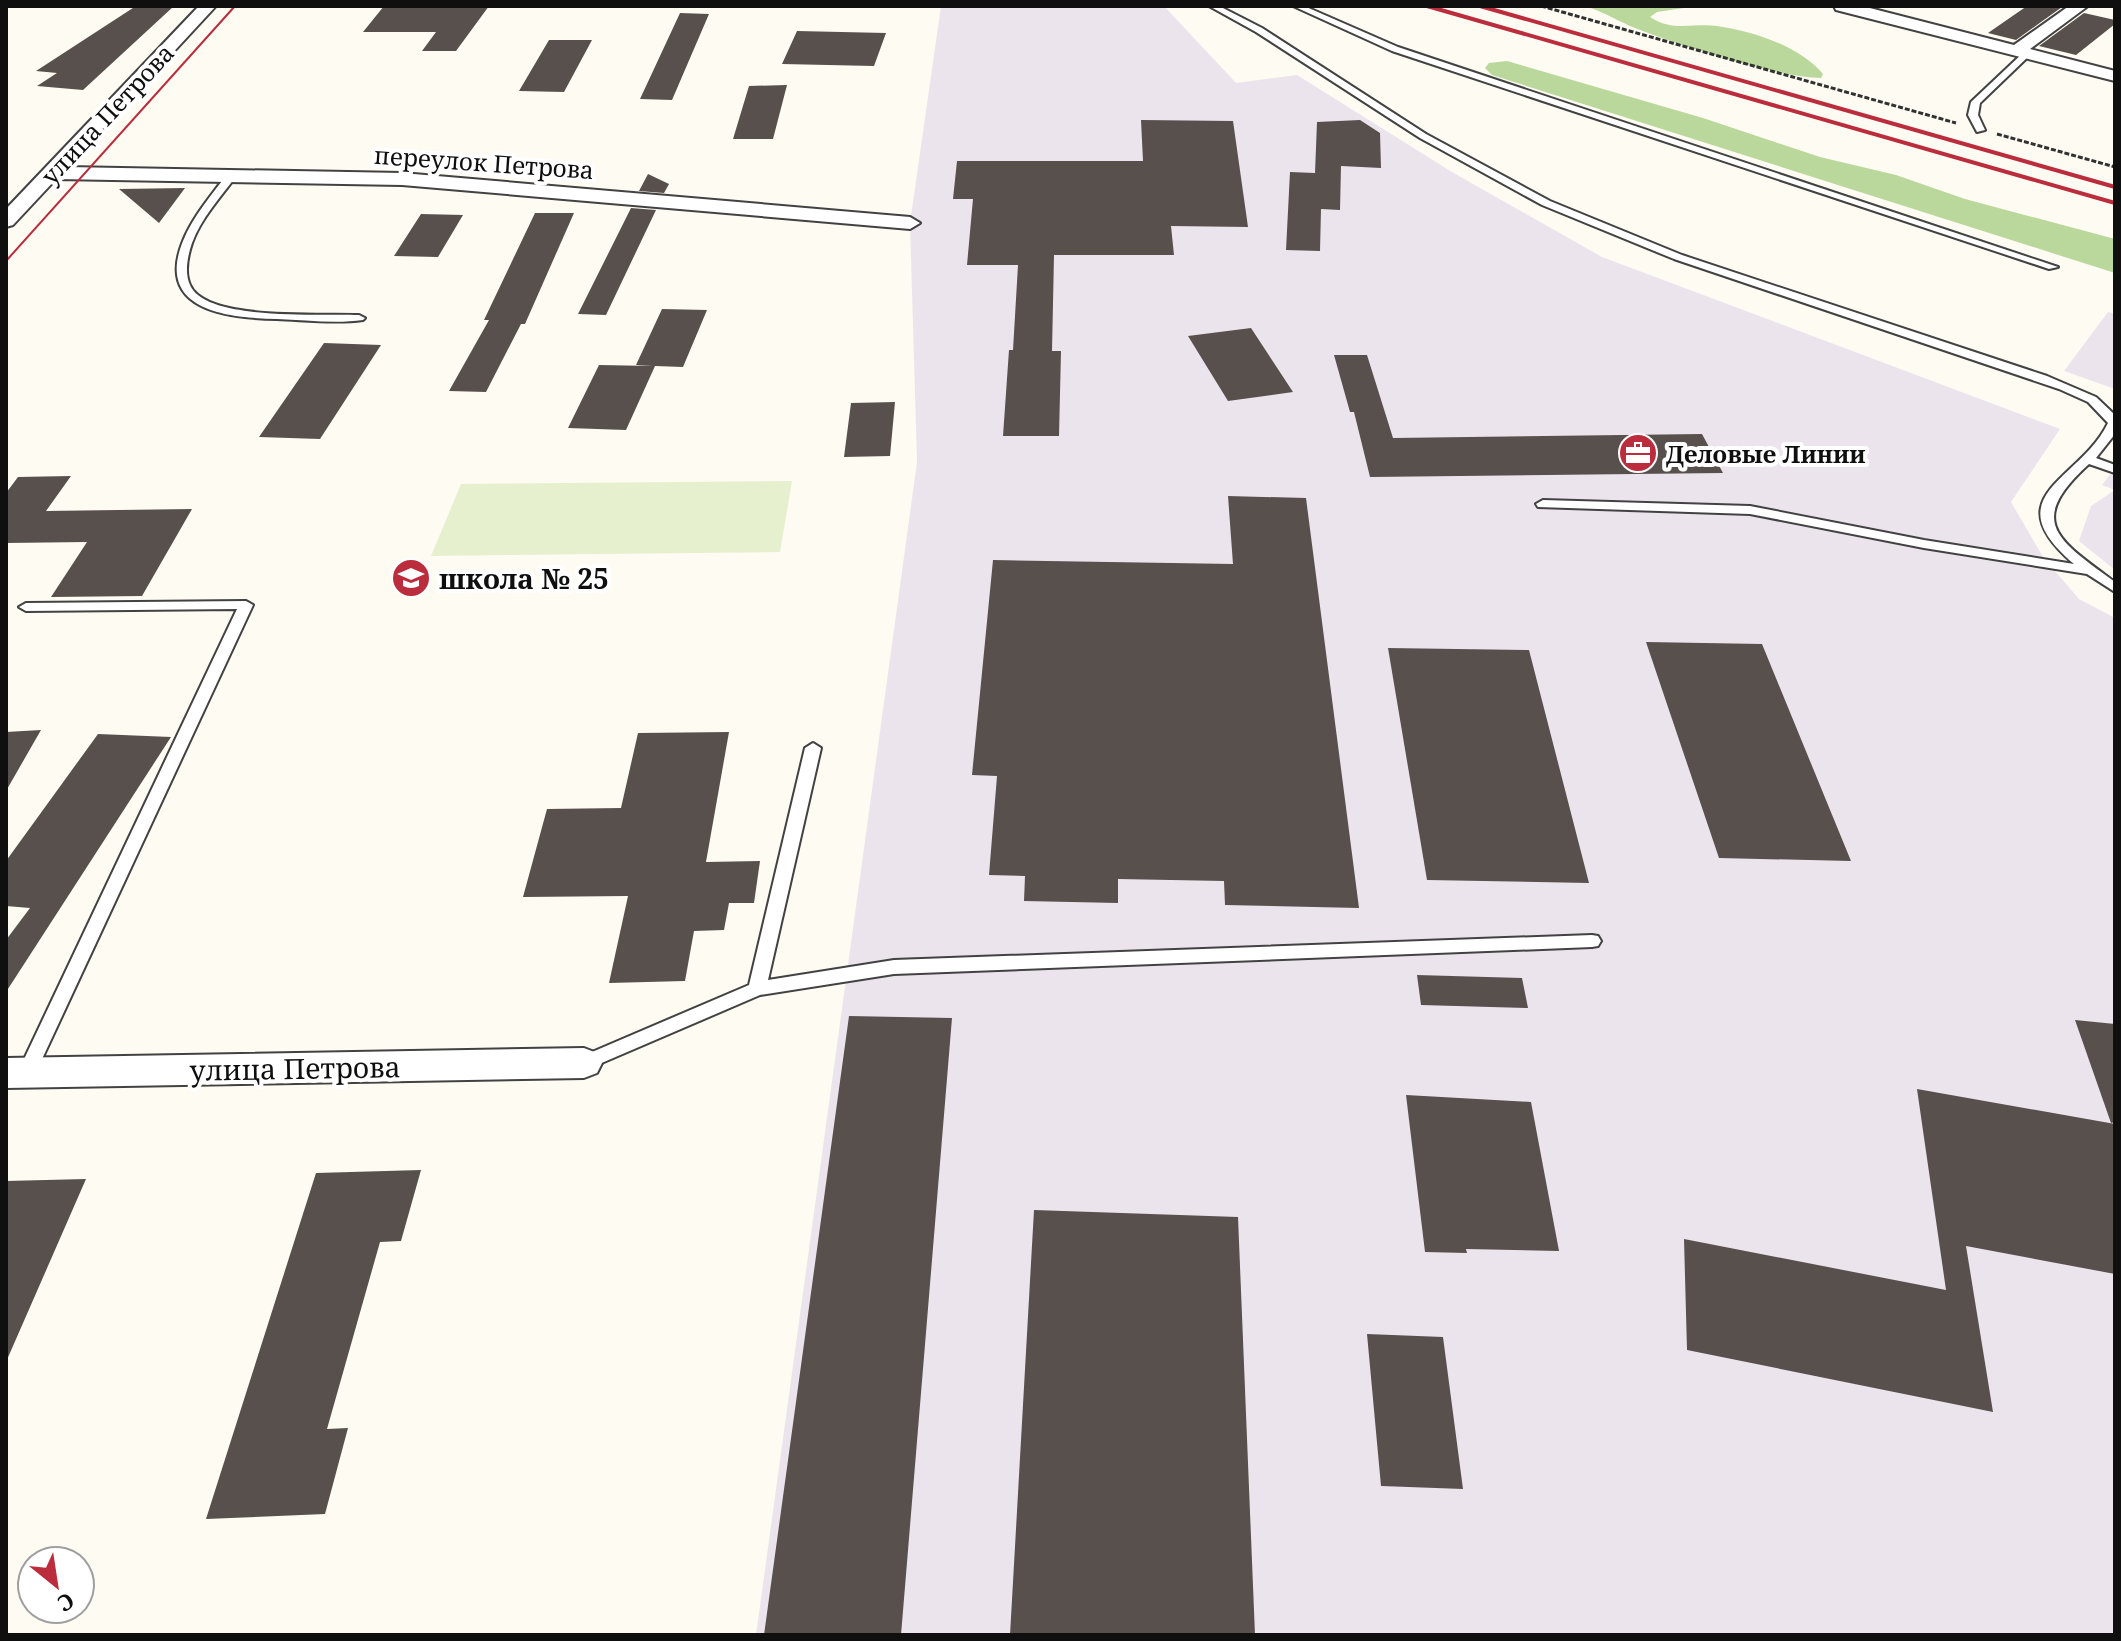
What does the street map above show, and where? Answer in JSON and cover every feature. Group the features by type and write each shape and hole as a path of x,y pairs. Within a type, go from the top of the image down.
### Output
{"street":[{"name":"улица Петрова","path":"6,221 208,6"},
{"path":"1842,6 2115,76"},
{"path":"2021,52 2080,6"},
{"name":"переулок Петрова","path":"53,173 402,179 910,223"},
{"name":"улица Петрова","path":"16,1072 584,1063"}],"lane":[{"path":"1213,6 1259,30 1423,136 1546,203 1678,257 2086,396 2108,411 2114,423 2103,448 2057,490 2049,503 2046,518 2057,538 2089,570 2115,588"},
{"path":"1297,6 1395,49 2053,267"},
{"path":"1980,130 1973,115 1976,102 2021,52"},
{"path":"231,176 187,244 182,271 187,292 202,305 227,314 359,318"},
{"path":"2088,459 2115,469"},
{"path":"1543,504 1750,510 1924,544 2089,570"},
{"path":"16,1072 246,605 26,607"},
{"path":"757,989 813,748"},
{"path":"584,1063 757,989 894,967 1592,941"}],"path":[{"path":"1541,6 2115,167"}],"shaded area":[{"path":"941,6 1164,6 1236,83 1297,75 1452,172 1602,257 2060,429 2011,502 2043,557 2079,599 2115,618 2115,1635 756,1635 917,462 910,223"},
{"path":"2108,312 2115,314 2115,389 2064,371"},
{"path":"2115,468 2115,490 2102,485"},
{"path":"2115,490 2115,570 2079,541 2091,506"}],"green space":[{"path":"1585,6 1697,6 1657,12 1650,17 1666,24 1717,26 1760,36 1801,55 1823,74 1821,78 1801,76 1725,58 1630,26"},
{"path":"1507,61 1703,118 1820,157 1896,175 1965,199 2115,239 2115,273 1492,75 1485,68 1489,63"},
{"path":"792,481 780,552 431,556 461,484"}],"building":[{"path":"136,6 174,6 83,90 37,86 57,73 36,71"},
{"path":"384,6 489,6 456,51 422,51 436,32 363,32"},
{"path":"2027,6 2062,7 2016,40 1988,33"},
{"path":"680,13 709,14 672,100 640,99"},
{"path":"2084,13 2115,20 2115,24 2076,55 2039,46"},
{"path":"797,31 886,33 874,66 782,64"},
{"path":"549,40 592,40 564,92 519,91"},
{"path":"787,85 773,139 733,139 749,86"},
{"path":"1141,120 1233,121 1248,227 1171,226 1174,255 1054,255 1052,351 1061,351 1059,436 1003,436 1009,350 1013,350 1018,265 967,265 973,199 953,199 957,161 1143,161"},
{"path":"1360,120 1380,133 1381,168 1341,166 1340,210 1321,209 1320,251 1286,250 1290,172 1315,173 1317,122"},
{"path":"648,174 669,184 664,193 639,191"},
{"path":"185,188 159,223 119,189"},
{"path":"631,208 656,210 606,315 578,314"},
{"path":"535,213 574,213 525,324 521,324 486,392 449,391 489,320 484,320"},
{"path":"421,214 463,215 438,257 394,256"},
{"path":"662,309 707,310 683,367 655,366 626,430 568,428 599,365 653,366 636,365"},
{"path":"1251,328 1293,392 1228,401 1188,336"},
{"path":"324,343 381,345 320,439 259,437"},
{"path":"1334,355 1367,355 1393,438 1702,434 1723,473 1370,477 1354,412 1350,412"},
{"path":"895,402 890,456 844,457 851,403"},
{"path":"71,476 46,511 192,509 142,596 51,597 87,542 6,543 6,493 18,477"},
{"path":"1228,496 1306,498 1359,908 1225,905 1224,881 1118,879 1118,903 1024,901 1025,876 989,875 997,776 972,775 993,560 1233,564"},
{"path":"1646,642 1762,644 1851,861 1719,858"},
{"path":"1388,648 1529,650 1589,883 1427,880"},
{"path":"41,730 6,791 6,732"},
{"path":"729,732 706,862 760,861 754,903 729,903 724,930 694,931 685,981 609,983 628,896 523,897 547,809 621,808 638,733"},
{"path":"98,734 171,737 6,992 6,940 30,908 6,906 6,861"},
{"path":"1417,975 1522,978 1528,1008 1421,1005"},
{"path":"849,1016 952,1018 901,1635 764,1635"},
{"path":"2075,1020 2115,1024 2115,1122 2111,1123"},
{"path":"1917,1089 2115,1124 2115,1274 1966,1246 1993,1412 1687,1350 1684,1239 1946,1290"},
{"path":"1406,1095 1531,1102 1559,1251 1466,1249 1467,1253 1425,1252"},
{"path":"421,1170 401,1241 380,1242 327,1429 348,1428 325,1514 206,1519 316,1173"},
{"path":"86,1179 6,1362 6,1181"},
{"path":"1034,1210 1238,1217 1255,1635 1010,1635"},
{"path":"1367,1334 1443,1337 1463,1489 1381,1486"}],"tram line":[{"path":"6,261 235,6"}],"railway":[{"path":"1427,6 2115,203"},
{"path":"1480,6 2115,187"}],"place":[{"name":"Деловые Линии","path":"1638,453"},
{"name":"школа № 25","path":"411,578"}]}
